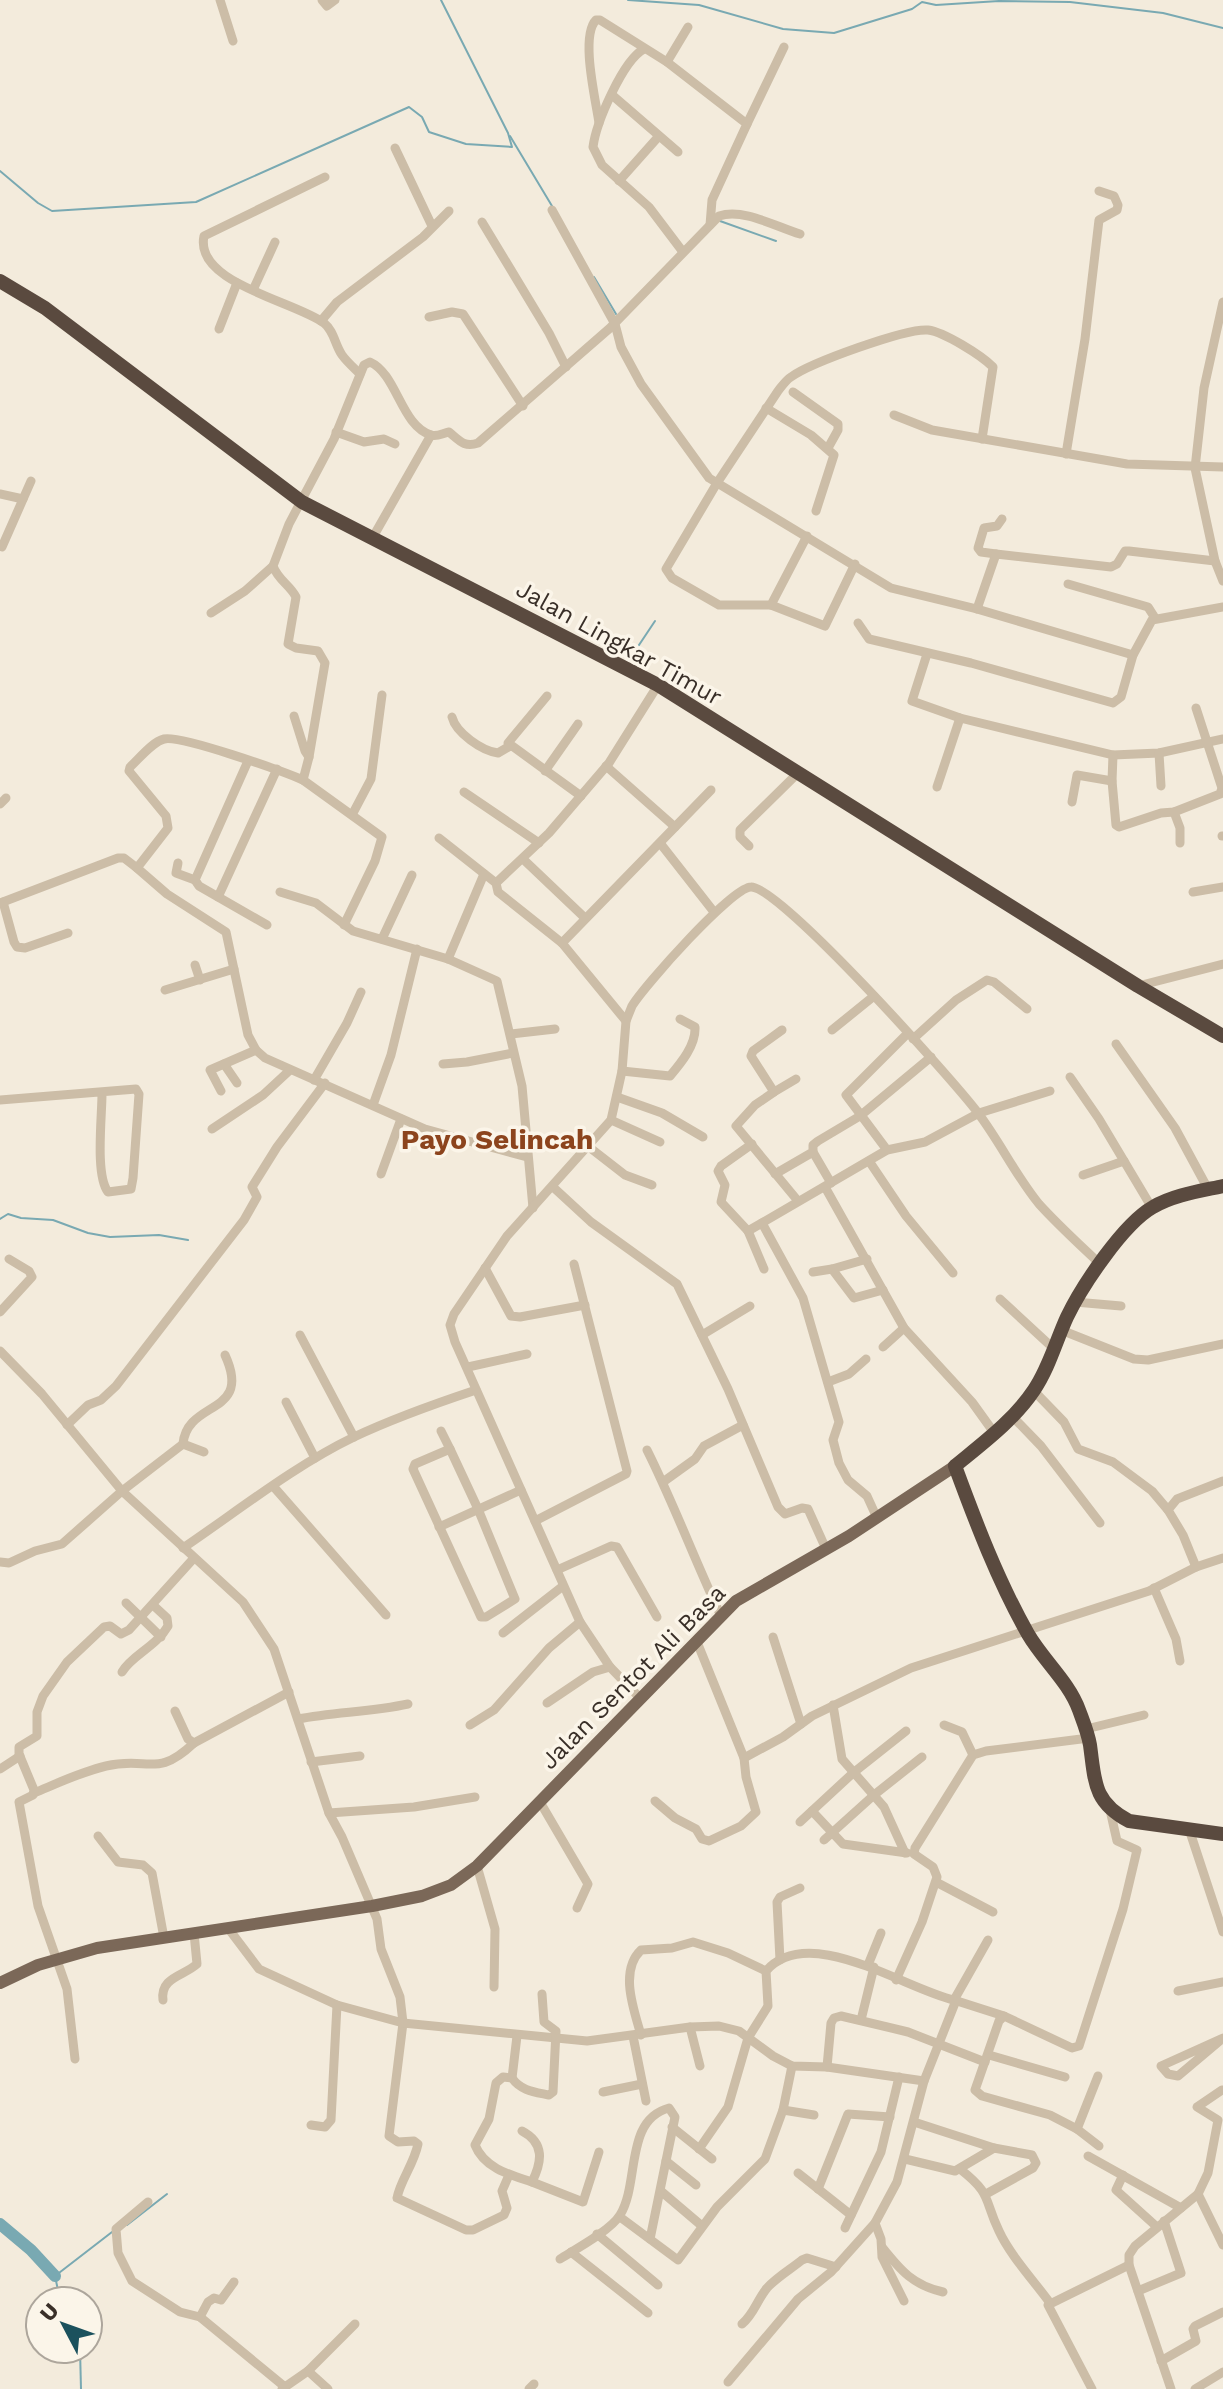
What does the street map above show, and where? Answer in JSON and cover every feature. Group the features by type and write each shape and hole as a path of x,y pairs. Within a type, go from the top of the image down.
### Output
{"highway":[{"name":"Jalan Lingkar Timur","path":"0,281 45,308 302,502 658,685 1223,1036"},
{"name":"Jalan Sentot Ali Basa","path":"955,1466 995,1434 1034,1391 1075,1302 1100,1264 1139,1218 1152,1208 1216,1187"},
{"path":"955,1466 977,1526 1026,1631 1076,1703 1088,1733 1093,1779 1102,1801 1110,1810 1129,1821 1223,1834"}],"main road":[{"name":"Jalan Sentot Ali Basa","path":"0,1983 38,1965 97,1948 372,1906 422,1896 451,1885 477,1866 736,1601 877,1518 955,1466"}],"street":[{"path":"220,0 233,41"},
{"path":"322,0 327,6 335,0"},
{"path":"599,123 589,48 592,22 600,20 667,62 747,124"},
{"path":"667,62 688,27"},
{"path":"710,225 712,200 784,47"},
{"path":"644,49 636,55 612,95 599,123 593,147 595,155 649,207 683,252"},
{"path":"612,95 678,152"},
{"path":"619,181 659,136"},
{"path":"395,148 432,226"},
{"path":"325,177 204,236 204,245 215,269 237,283 329,327 343,357 360,374"},
{"path":"1066,454 1085,339 1099,220 1117,210 1118,205 1114,196 1099,191"},
{"path":"552,210 615,324 621,347 641,384 700,468 717,483 891,588 977,609 1133,655"},
{"path":"321,321 337,302 423,237 449,211"},
{"path":"431,435 449,432 460,441 472,445 478,443 615,324 719,216 728,213 742,215 800,234"},
{"path":"482,222 566,367"},
{"path":"253,290 275,242"},
{"path":"219,329 237,283"},
{"path":"1223,302 1204,388 1195,468 1215,561 1223,581"},
{"path":"429,317 452,312 463,314 523,406"},
{"path":"855,564 825,626 771,605 719,605 672,578 666,569 766,408 789,378 810,366 895,337 932,330 968,349 993,367 982,439"},
{"path":"211,613 245,591 273,566 289,524 367,363 377,365 410,416 431,435"},
{"path":"793,392 838,424 828,448"},
{"path":"766,408 828,448 834,457 816,511"},
{"path":"894,415 932,430 1127,464 1223,467"},
{"path":"336,432 364,442 384,439 395,444"},
{"path":"373,537 431,435"},
{"path":"2,547 31,481"},
{"path":"0,494 23,499"},
{"path":"1002,519 997,526 984,528 978,548 981,552 1111,567 1117,564 1125,551 1215,561"},
{"path":"771,605 807,536"},
{"path":"977,609 996,554"},
{"path":"273,566 279,579 296,597 288,644 318,651 325,663 303,780"},
{"path":"1068,584 1148,607 1155,618"},
{"path":"858,623 869,639 971,663 1113,703 1121,697 1133,655 1150,622 1155,618 1223,607"},
{"path":"927,654 912,701 960,718 1113,755 1159,753 1223,739"},
{"path":"496,883 539,843 606,766 658,685"},
{"path":"352,815 371,779 382,695"},
{"path":"547,696 508,741 510,746 581,796"},
{"path":"1113,755 1112,781 1116,825 1119,827 1161,813 1174,812 1221,792 1196,708"},
{"path":"294,716 309,757"},
{"path":"452,717 459,731 489,751 498,753 510,746"},
{"path":"937,787 960,718"},
{"path":"545,771 578,724"},
{"path":"137,868 164,835 169,822 164,812 130,774 130,767 165,739 178,739 303,780 378,834 383,842 344,925"},
{"path":"1159,753 1161,786"},
{"path":"195,880 248,761"},
{"path":"606,766 675,827"},
{"path":"218,897 277,769"},
{"path":"749,846 740,837 740,830 799,772"},
{"path":"1072,802 1077,775 1112,781"},
{"path":"562,943 711,790"},
{"path":"464,792 539,843"},
{"path":"1174,812 1180,828 1180,843"},
{"path":"439,838 496,883 498,892 562,943 626,1021"},
{"path":"660,843 714,912"},
{"path":"68,933 25,948 17,947 1,903 124,858 167,894 226,932 248,1035 256,1050 290,1070 401,1119 453,1138 527,1157"},
{"path":"523,859 585,918"},
{"path":"178,863 176,873 195,880 199,886 267,925"},
{"path":"448,959 484,874"},
{"path":"382,939 412,875"},
{"path":"1193,892 1223,887"},
{"path":"641,1699 610,1667 580,1622 451,1334 450,1325 454,1314 507,1236 611,1120 622,1071 626,1021 635,1001 714,912 746,888 758,888 804,924 931,1057 979,1113 1037,1201 1100,1264"},
{"path":"280,892 316,903 353,931 448,959 497,981 522,1086 533,1208"},
{"path":"373,1105 391,1055 417,949"},
{"path":"1138,986 1223,964"},
{"path":"195,965 200,980"},
{"path":"165,990 234,969"},
{"path":"887,1150 846,1098 847,1094 910,1036 987,980 994,982 1027,1009"},
{"path":"314,1080 361,992"},
{"path":"832,1030 874,996"},
{"path":"622,1071 670,1076 697,1032 695,1027 680,1019"},
{"path":"511,1034 555,1029"},
{"path":"774,1092 751,1056 753,1051 782,1030"},
{"path":"1116,1044 1216,1187"},
{"path":"221,1091 210,1070 256,1050"},
{"path":"443,1064 513,1053"},
{"path":"931,1057 860,1116 813,1145 813,1152 904,1328 972,1402 995,1434"},
{"path":"224,1064 237,1083"},
{"path":"212,1129 263,1095 290,1070"},
{"path":"1070,1077 1152,1208"},
{"path":"796,1079 755,1105 736,1124 798,1201"},
{"path":"67,1425 88,1405 101,1400 116,1386 247,1216 257,1197 252,1187 277,1147 325,1083"},
{"path":"0,1100 102,1094 132,1088 138,1092 132,1186 125,1191 108,1192 104,1187 102,1094"},
{"path":"748,1231 887,1150 932,1140 979,1113 1050,1091"},
{"path":"617,1097 662,1113 703,1137"},
{"path":"381,1174 401,1119"},
{"path":"611,1120 660,1142"},
{"path":"752,1144 718,1171 725,1185 721,1202 748,1231 764,1269"},
{"path":"589,1147 625,1175 652,1185"},
{"path":"775,1174 813,1152"},
{"path":"869,1161 906,1216 953,1273"},
{"path":"1083,1175 1124,1161"},
{"path":"553,1187 591,1222 677,1284 778,1507 785,1514 808,1509 826,1549"},
{"path":"762,1223 803,1298 839,1422 833,1440 839,1463 848,1480 867,1496 877,1518"},
{"path":"0,1312 32,1277 29,1271 9,1259"},
{"path":"813,1272 867,1259"},
{"path":"535,1521 627,1471 574,1264"},
{"path":"485,1268 511,1316 585,1305"},
{"path":"832,1269 853,1298 883,1290"},
{"path":"1000,1299 1053,1348"},
{"path":"1075,1302 1121,1306"},
{"path":"702,1335 750,1306"},
{"path":"883,1347 904,1328"},
{"path":"1061,1330 1134,1359 1148,1360 1223,1344"},
{"path":"300,1335 354,1437"},
{"path":"1,1352 122,1491 243,1602 274,1649 329,1813 372,1906 384,1957 400,1997 403,2023 388,2132 398,2142 414,2141 418,2144 397,2198 459,2228 473,2230 507,2212 502,2191 509,2175"},
{"path":"468,1367 527,1354"},
{"path":"0,1562 9,1563 35,1551 62,1544 122,1491 183,1444 190,1424 217,1405 232,1387 233,1371 225,1355"},
{"path":"828,1382 849,1374 866,1359"},
{"path":"183,1548 315,1458 414,1411 476,1390"},
{"path":"1034,1391 1064,1422 1078,1449 1113,1462 1152,1491 1183,1535 1196,1567"},
{"path":"286,1402 315,1458"},
{"path":"1012,1416 1041,1446 1100,1523"},
{"path":"663,1482 695,1459 704,1446 743,1425"},
{"path":"441,1431 450,1449 478,1509 515,1599 486,1617 481,1617 413,1466 450,1449"},
{"path":"183,1444 204,1452"},
{"path":"647,1450 721,1616"},
{"path":"1168,1510 1177,1499 1223,1481"},
{"path":"273,1486 386,1615"},
{"path":"439,1527 521,1490"},
{"path":"557,1570 611,1546 617,1547 657,1617"},
{"path":"34,1793 19,1747 38,1734 38,1704 67,1662 104,1627 110,1626 116,1632 125,1633 194,1558"},
{"path":"744,1758 833,1705 911,1668 1154,1588 1196,1567 1223,1558"},
{"path":"503,1633 563,1586"},
{"path":"1154,1588 1176,1639 1180,1661"},
{"path":"126,1603 161,1637"},
{"path":"122,1672 161,1637 169,1622 153,1605"},
{"path":"470,1725 494,1710 549,1648 580,1622"},
{"path":"773,1637 801,1724"},
{"path":"655,1801 675,1818 696,1829 705,1841 726,1835 756,1812 744,1758 697,1642"},
{"path":"547,1703 593,1672 610,1667"},
{"path":"75,2059 67,1989 38,1906 19,1811 20,1801 92,1769 111,1764 165,1765 194,1743 289,1692"},
{"path":"298,1719 337,1711 374,1711 408,1704"},
{"path":"833,1705 842,1759 887,1812 910,1854"},
{"path":"175,1711 188,1739 194,1743"},
{"path":"910,1854 973,1755 1088,1733 1144,1715"},
{"path":"944,1725 962,1732 973,1755"},
{"path":"800,1822 853,1773 906,1731"},
{"path":"0,1769 20,1756"},
{"path":"311,1762 360,1756"},
{"path":"828,1837 922,1757"},
{"path":"329,1813 414,1807 475,1797"},
{"path":"540,1802 588,1884 577,1908"},
{"path":"766,1971 780,1960 811,1953 871,1966 896,1980 1004,2016 1072,2048 1079,2046 1123,1909 1137,1850 1117,1841 1110,1810"},
{"path":"812,1811 828,1837 843,1844 910,1854 933,1867 936,1882 896,1980"},
{"path":"1189,1829 1223,1932"},
{"path":"98,1836 118,1862 143,1865 152,1873 164,1938"},
{"path":"477,1866 495,1929 494,1987"},
{"path":"936,1882 993,1912"},
{"path":"780,1960 777,1902 780,1897 800,1888"},
{"path":"228,1928 259,1969 337,2005 403,2023 587,2041 719,2026 739,2031 792,2066 827,2067 924,2081"},
{"path":"163,2000 163,1990 168,1982 197,1964 194,1933"},
{"path":"861,2020 881,1933"},
{"path":"728,2382 798,2299 836,2267 875,2223 897,2182 924,2081 954,2000 988,1940"},
{"path":"646,2101 629,1974 633,1959 641,1950 672,1948 693,1942 728,1953 766,1971"},
{"path":"699,2149 728,2107 748,2038 768,2006 766,1971"},
{"path":"1178,1991 1223,1982"},
{"path":"517,2036 512,2078 518,2086 527,2090 552,2094 556,2031 544,2022 542,1994"},
{"path":"311,2125 325,2127 331,2120 337,2005"},
{"path":"827,2067 831,2023 841,2016 1065,2077"},
{"path":"1004,2016 999,2021 977,2092 1050,2115 1077,2129 1099,2146"},
{"path":"690,2027 700,2066"},
{"path":"1223,2038 1178,2076 1168,2074 1161,2066 1223,2038"},
{"path":"620,2217 678,2260 717,2207 765,2159 783,2110 792,2066"},
{"path":"1077,2129 1098,2076"},
{"path":"512,2078 503,2077 496,2083 489,2119 475,2145 485,2160 509,2175 583,2202 599,2152"},
{"path":"845,2228 881,2152 899,2077"},
{"path":"603,2092 642,2084"},
{"path":"1171,2389 1129,2265 1131,2250 1198,2194 1208,2173 1219,2115 1198,2109 1197,2105 1222,2090"},
{"path":"560,2259 620,2217 643,2128 647,2120 669,2108 675,2117 650,2239"},
{"path":"783,2110 814,2115"},
{"path":"818,2189 848,2114 890,2117"},
{"path":"914,2122 994,2148 1032,2155 1036,2163 1033,2168 986,2194"},
{"path":"672,2127 712,2159"},
{"path":"522,2131 535,2139 540,2151 539,2165 532,2182"},
{"path":"905,2159 955,2171 994,2148"},
{"path":"1088,2156 1181,2208"},
{"path":"666,2161 696,2185"},
{"path":"960,2169 977,2182 986,2194 999,2232 1050,2303 1048,2307 1092,2389"},
{"path":"798,2173 851,2215"},
{"path":"1123,2175 1116,2190 1161,2224 1181,2273 1138,2291"},
{"path":"662,2192 702,2226"},
{"path":"1198,2194 1223,2245"},
{"path":"148,2202 116,2229 118,2253 132,2281 180,2312 200,2317 284,2388 308,2371 355,2324"},
{"path":"875,2223 885,2265 904,2301"},
{"path":"597,2234 658,2285"},
{"path":"880,2245 910,2279 924,2288 943,2292"},
{"path":"571,2252 648,2313"},
{"path":"742,2324 774,2281 802,2260 807,2258 836,2267"},
{"path":"1050,2303 1129,2265"},
{"path":"200,2317 208,2302 214,2298 219,2301 234,2282"},
{"path":"1161,2361 1196,2341 1195,2326 1223,2312"},
{"path":"308,2371 328,2389"},
{"path":"1195,2389 1223,2372"}],"waterway":[{"path":"0,171 52,211 196,202 409,107 422,117 429,132 466,144 512,147 508,133 441,0"},
{"path":"628,0 699,5 783,29 834,33 912,9 922,2 936,5 999,1 1070,2 1163,13 1223,28"},
{"path":"510,136 552,206"},
{"path":"720,221 776,241"},
{"path":"594,277 616,314"},
{"path":"629,660 655,621"},
{"path":"0,1219 8,1214 53,1220 88,1233 110,1237 159,1235 188,1240"},
{"path":"127,2225 167,2194"},
{"path":"0,2224 31,2250 55,2276"},
{"path":"57,2285 55,2276 112,2232"},
{"path":"80,2365 81,2389"}],"district":[{"name":"Payo Selincah","path":"497,1139"}]}
